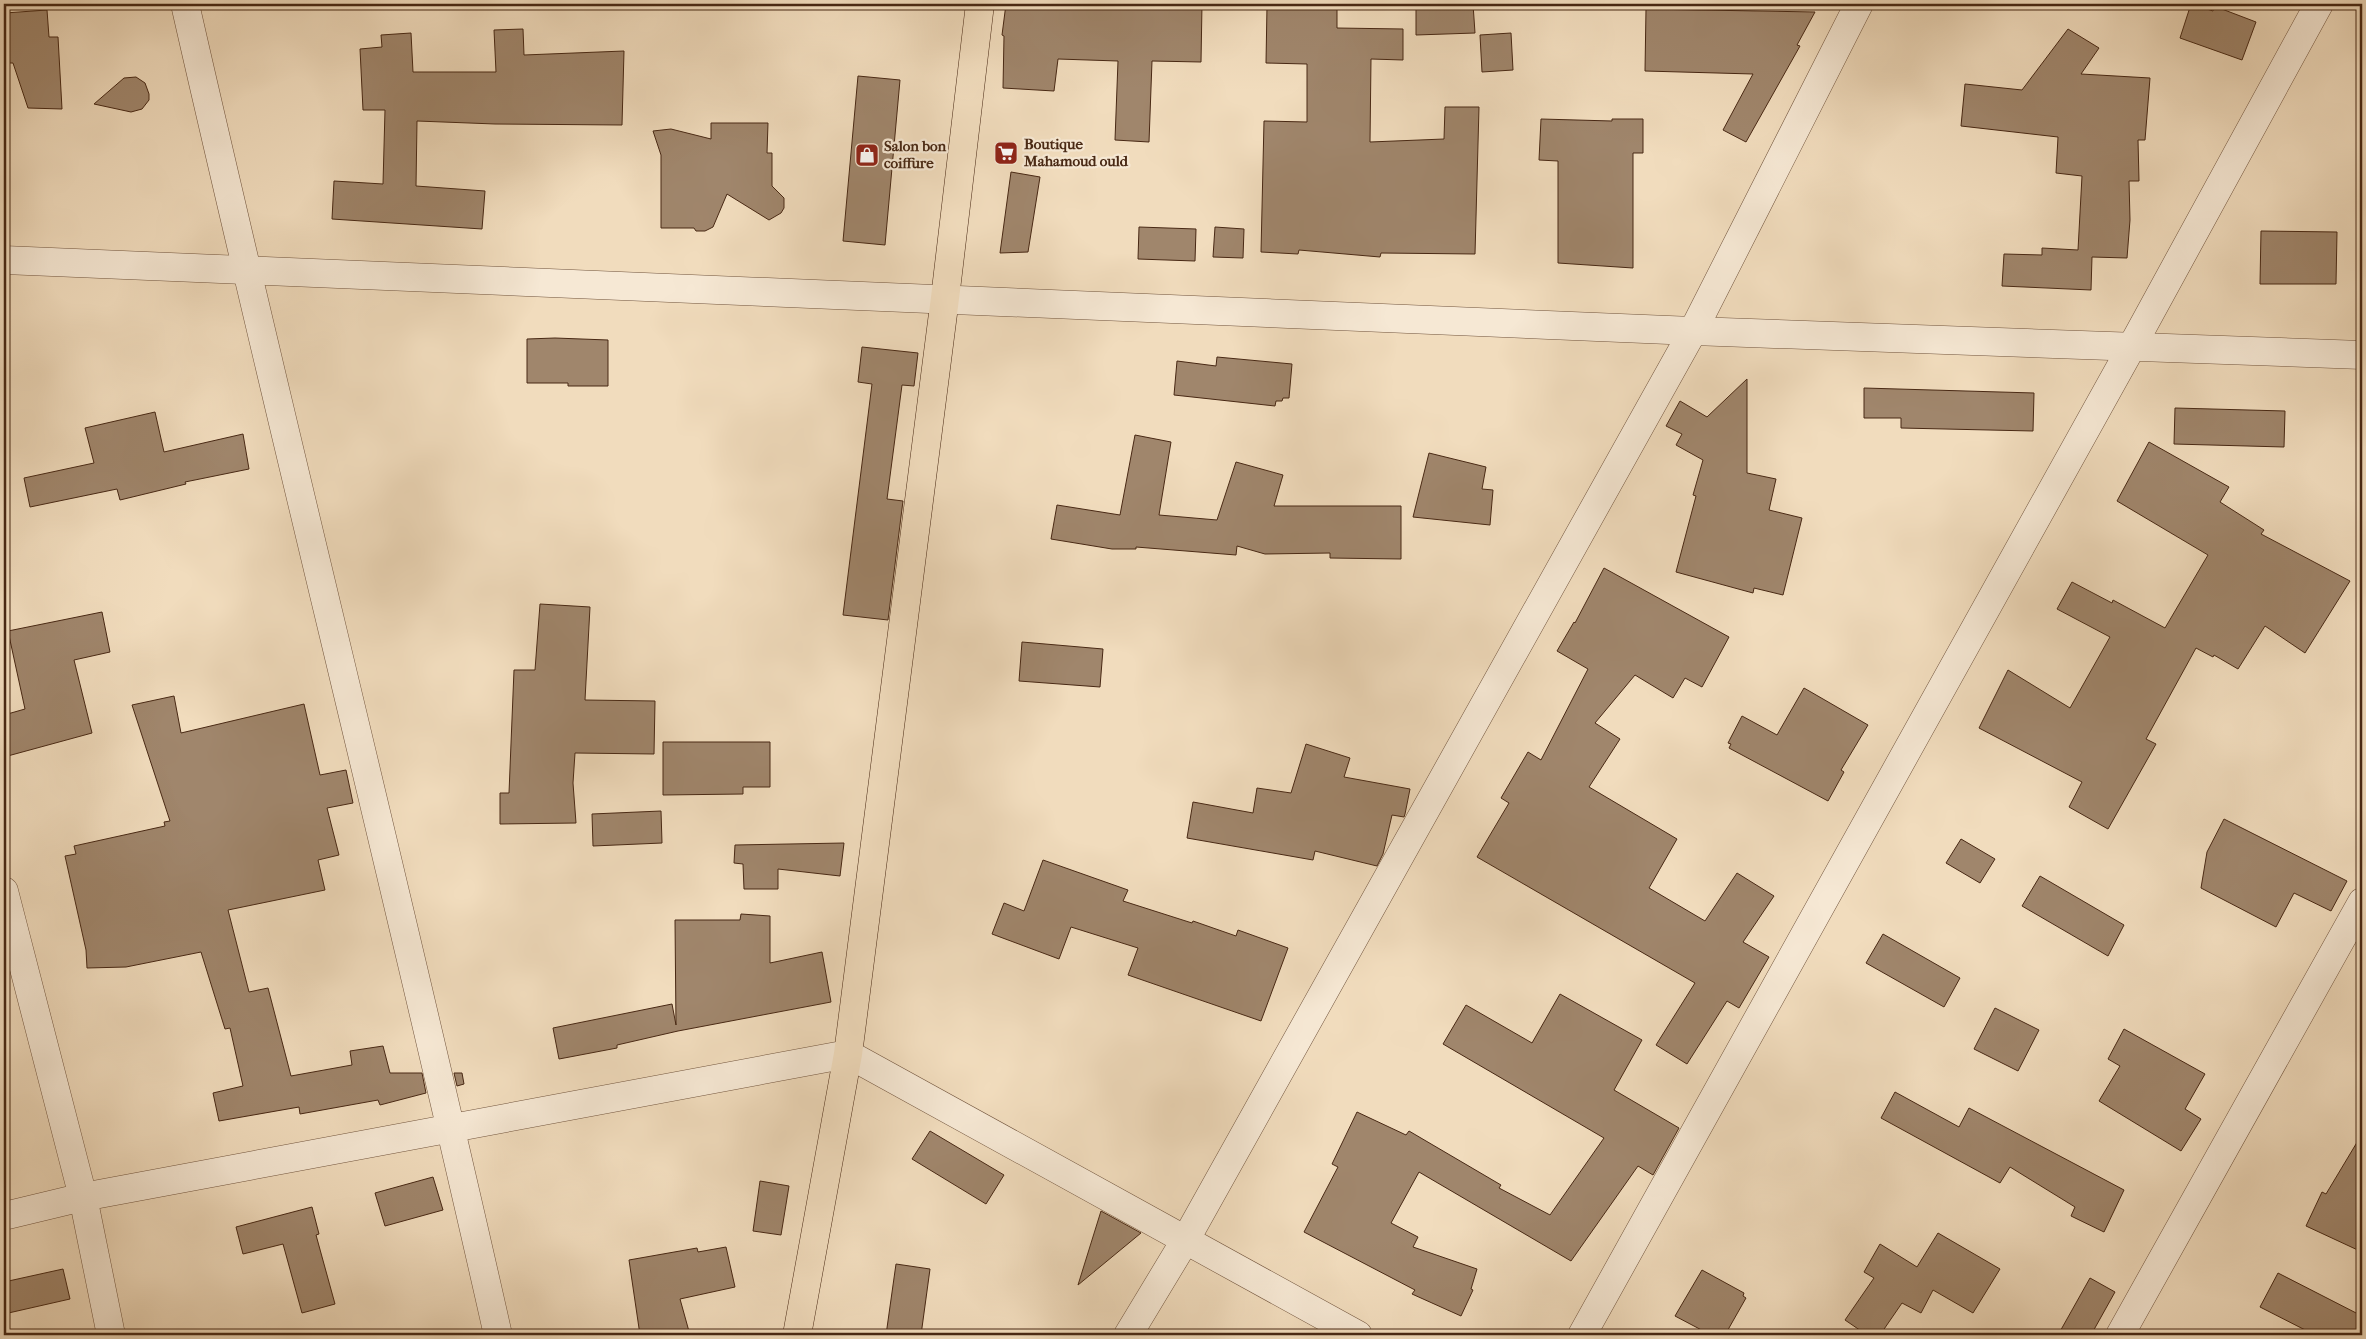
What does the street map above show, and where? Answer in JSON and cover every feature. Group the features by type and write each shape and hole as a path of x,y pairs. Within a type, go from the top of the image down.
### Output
{"main road":[{"path":"797,1335 848,1054 945,298 980,4"}],"street":[{"path":"185,4 245,269 451,1129 498,1335"},
{"path":"1128,1335 1186,1239 1694,331 1859,4"},
{"path":"1582,1335 2131,348 2319,4"},
{"path":"4,260 945,298 1694,331 2362,355"},
{"path":"4,892 83,1197 111,1335"},
{"path":"2120,1335 2362,902"},
{"path":"4,1216 83,1197 848,1054 1358,1335"}],"building":[{"path":"1006,4 1202,4 1201,62 1152,61 1149,142 1115,140 1118,61 1058,59 1054,91 1003,88 1004,36 1002,35"},
{"path":"1416,4 1473,4 1475,33 1416,35"},
{"path":"2191,4 2213,11 2214,6 2256,22 2242,60 2180,38"},
{"path":"1267,6 1337,8 1337,28 1403,29 1403,60 1371,59 1370,142 1444,139 1445,107 1479,107 1475,254 1381,253 1380,257 1299,250 1298,254 1261,252 1264,121 1307,122 1307,64 1266,63"},
{"path":"1646,9 1815,12 1797,45 1800,46 1746,142 1723,130 1753,74 1645,71"},
{"path":"47,10 49,37 58,37 62,109 28,108 13,63 9,63 5,13"},
{"path":"523,29 524,55 624,51 622,125 417,121 416,186 485,191 482,229 332,219 334,181 383,184 385,110 363,110 360,49 382,47 381,35 411,33 413,72 496,72 494,30"},
{"path":"2068,29 2099,48 2081,74 2150,78 2145,140 2138,140 2139,181 2129,181 2130,220 2127,258 2092,257 2091,290 2002,286 2004,254 2042,255 2042,248 2078,250 2082,176 2056,173 2058,137 1961,126 1965,84 2022,90"},
{"path":"1511,33 1513,70 1482,72 1480,35"},
{"path":"858,76 900,80 885,245 843,241"},
{"path":"136,77 145,83 149,94 149,100 142,109 131,112 94,104 124,78"},
{"path":"1541,119 1612,121 1612,119 1643,119 1643,153 1633,153 1633,268 1558,263 1558,161 1539,160"},
{"path":"711,123 768,123 767,153 772,153 772,186 784,198 784,208 781,213 769,220 727,194 713,227 705,231 696,231 694,228 661,228 661,155 653,131 671,129 711,139"},
{"path":"1011,172 1040,177 1028,252 1000,253"},
{"path":"1139,227 1196,229 1195,261 1138,259"},
{"path":"1215,227 1244,229 1243,258 1213,257"},
{"path":"2261,231 2337,232 2336,284 2260,284"},
{"path":"527,339 608,340 608,386 568,386 568,383 527,383"},
{"path":"862,347 918,353 914,386 902,385 887,499 903,501 888,620 843,615 872,384 858,382"},
{"path":"1217,357 1292,364 1289,398 1276,401 1275,406 1174,395 1177,361 1216,366"},
{"path":"1747,379 1747,473 1776,479 1769,510 1802,518 1783,595 1754,588 1753,593 1676,572 1696,496 1693,495 1703,460 1676,445 1682,434 1666,426 1680,401 1707,417"},
{"path":"1864,388 2034,393 2033,431 1901,428 1901,418 1864,418"},
{"path":"2175,408 2285,411 2284,447 2174,444"},
{"path":"155,412 164,452 243,434 249,469 185,482 186,484 120,500 117,489 30,507 24,478 94,463 85,428"},
{"path":"1135,435 1171,442 1159,515 1217,520 1236,462 1283,475 1274,506 1401,506 1401,559 1330,558 1330,553 1265,554 1237,546 1236,555 1136,547 1136,549 1112,549 1051,539 1057,505 1120,515"},
{"path":"2149,442 2229,487 2220,502 2264,530 2261,534 2350,581 2305,653 2265,626 2238,669 2214,655 2213,657 2196,648 2146,739 2156,744 2108,829 2069,807 2082,782 1979,728 2008,670 2070,708 2110,637 2057,609 2072,582 2112,603 2113,600 2165,628 2208,555 2117,501"},
{"path":"1429,453 1486,467 1482,489 1493,490 1490,525 1413,517"},
{"path":"1604,568 1729,637 1702,687 1685,678 1673,698 1635,675 1595,723 1620,739 1589,787 1677,839 1649,888 1705,921 1737,873 1774,896 1743,942 1769,957 1739,1008 1727,1001 1687,1064 1656,1045 1695,983 1477,857 1509,803 1501,798 1528,752 1541,760 1588,669 1557,651 1575,623"},
{"path":"540,604 590,607 585,700 655,701 654,754 575,753 573,783 576,823 500,824 500,793 509,793 514,670 535,670"},
{"path":"102,612 110,652 74,660 92,733 4,757 4,715 25,709 8,631"},
{"path":"1022,642 1103,649 1100,687 1019,681"},
{"path":"1804,688 1868,725 1841,770 1844,772 1828,801 1729,748 1731,744 1728,743 1742,716 1777,735"},
{"path":"174,696 181,733 304,704 320,775 346,770 353,803 327,808 339,855 318,860 325,890 228,910 249,992 268,988 291,1076 352,1065 350,1051 383,1046 390,1073 422,1073 426,1093 380,1105 378,1100 300,1114 299,1107 219,1121 213,1093 243,1086 230,1028 225,1029 201,952 126,967 87,968 86,950 65,856 76,854 74,846 165,826 164,822 170,821 132,705"},
{"path":"663,742 770,742 770,787 743,787 743,794 663,795"},
{"path":"1306,744 1350,758 1344,777 1410,789 1404,817 1392,815 1383,854 1377,866 1315,851 1313,860 1187,838 1193,802 1253,813 1257,788 1291,793"},
{"path":"661,811 662,843 593,846 592,814"},
{"path":"2224,819 2347,881 2331,911 2294,893 2276,927 2201,888 2207,852"},
{"path":"1961,839 1995,859 1980,883 1946,863"},
{"path":"844,843 840,876 778,869 778,889 744,889 743,864 734,863 735,845"},
{"path":"1043,860 1128,890 1123,901 1192,923 1193,921 1236,936 1238,930 1288,948 1261,1021 1128,975 1138,948 1071,927 1059,959 992,934 1004,903 1024,911"},
{"path":"2040,876 2124,925 2108,956 2022,906"},
{"path":"741,914 770,916 770,963 822,952 831,1002 678,1031 617,1045 617,1048 559,1059 553,1028 672,1004 676,1025 675,920 740,920"},
{"path":"1883,934 1960,978 1944,1007 1866,963"},
{"path":"1560,994 1642,1040 1614,1090 1679,1128 1653,1175 1638,1166 1571,1261 1419,1172 1391,1223 1418,1237 1413,1247 1477,1269 1471,1289 1473,1290 1461,1316 1412,1294 1415,1290 1304,1232 1338,1167 1332,1164 1357,1112 1406,1135 1409,1131 1501,1185 1499,1188 1550,1215 1604,1138 1443,1044 1466,1005 1532,1043"},
{"path":"1995,1008 2039,1030 2018,1071 1974,1049"},
{"path":"2124,1029 2205,1074 2185,1109 2201,1119 2181,1151 2099,1101 2120,1066 2108,1059"},
{"path":"454,1073 462,1073 464,1084 457,1086"},
{"path":"1895,1092 1959,1127 1969,1108 2124,1190 2104,1232 2071,1216 2075,1207 2010,1167 2000,1183 1881,1118"},
{"path":"930,1131 1004,1175 986,1204 912,1159"},
{"path":"2362,1134 2362,1252 2306,1226 2322,1192 2326,1194"},
{"path":"433,1177 443,1210 385,1226 375,1193"},
{"path":"760,1181 789,1186 781,1235 753,1231"},
{"path":"312,1207 319,1234 316,1235 335,1304 302,1313 283,1244 243,1254 236,1227"},
{"path":"1101,1211 1141,1233 1078,1285"},
{"path":"1938,1233 2000,1269 1973,1313 1933,1290 1921,1313 1902,1303 1880,1335 1867,1335 1845,1320 1874,1278 1864,1272 1880,1244 1917,1267"},
{"path":"726,1247 735,1287 680,1299 690,1335 640,1335 629,1260 697,1248 698,1252"},
{"path":"896,1264 930,1269 921,1335 886,1335"},
{"path":"63,1269 70,1299 4,1314 4,1282"},
{"path":"1702,1270 1744,1293 1743,1296 1746,1298 1725,1335 1711,1335 1675,1316"},
{"path":"2278,1273 2362,1316 2362,1335 2315,1335 2260,1307"},
{"path":"2090,1278 2115,1292 2091,1335 2058,1335"}],"place":[{"name":"Boutique Mahamoud ould","path":"1006,153"},
{"name":"Salon bon coiffure","path":"867,155"}]}
